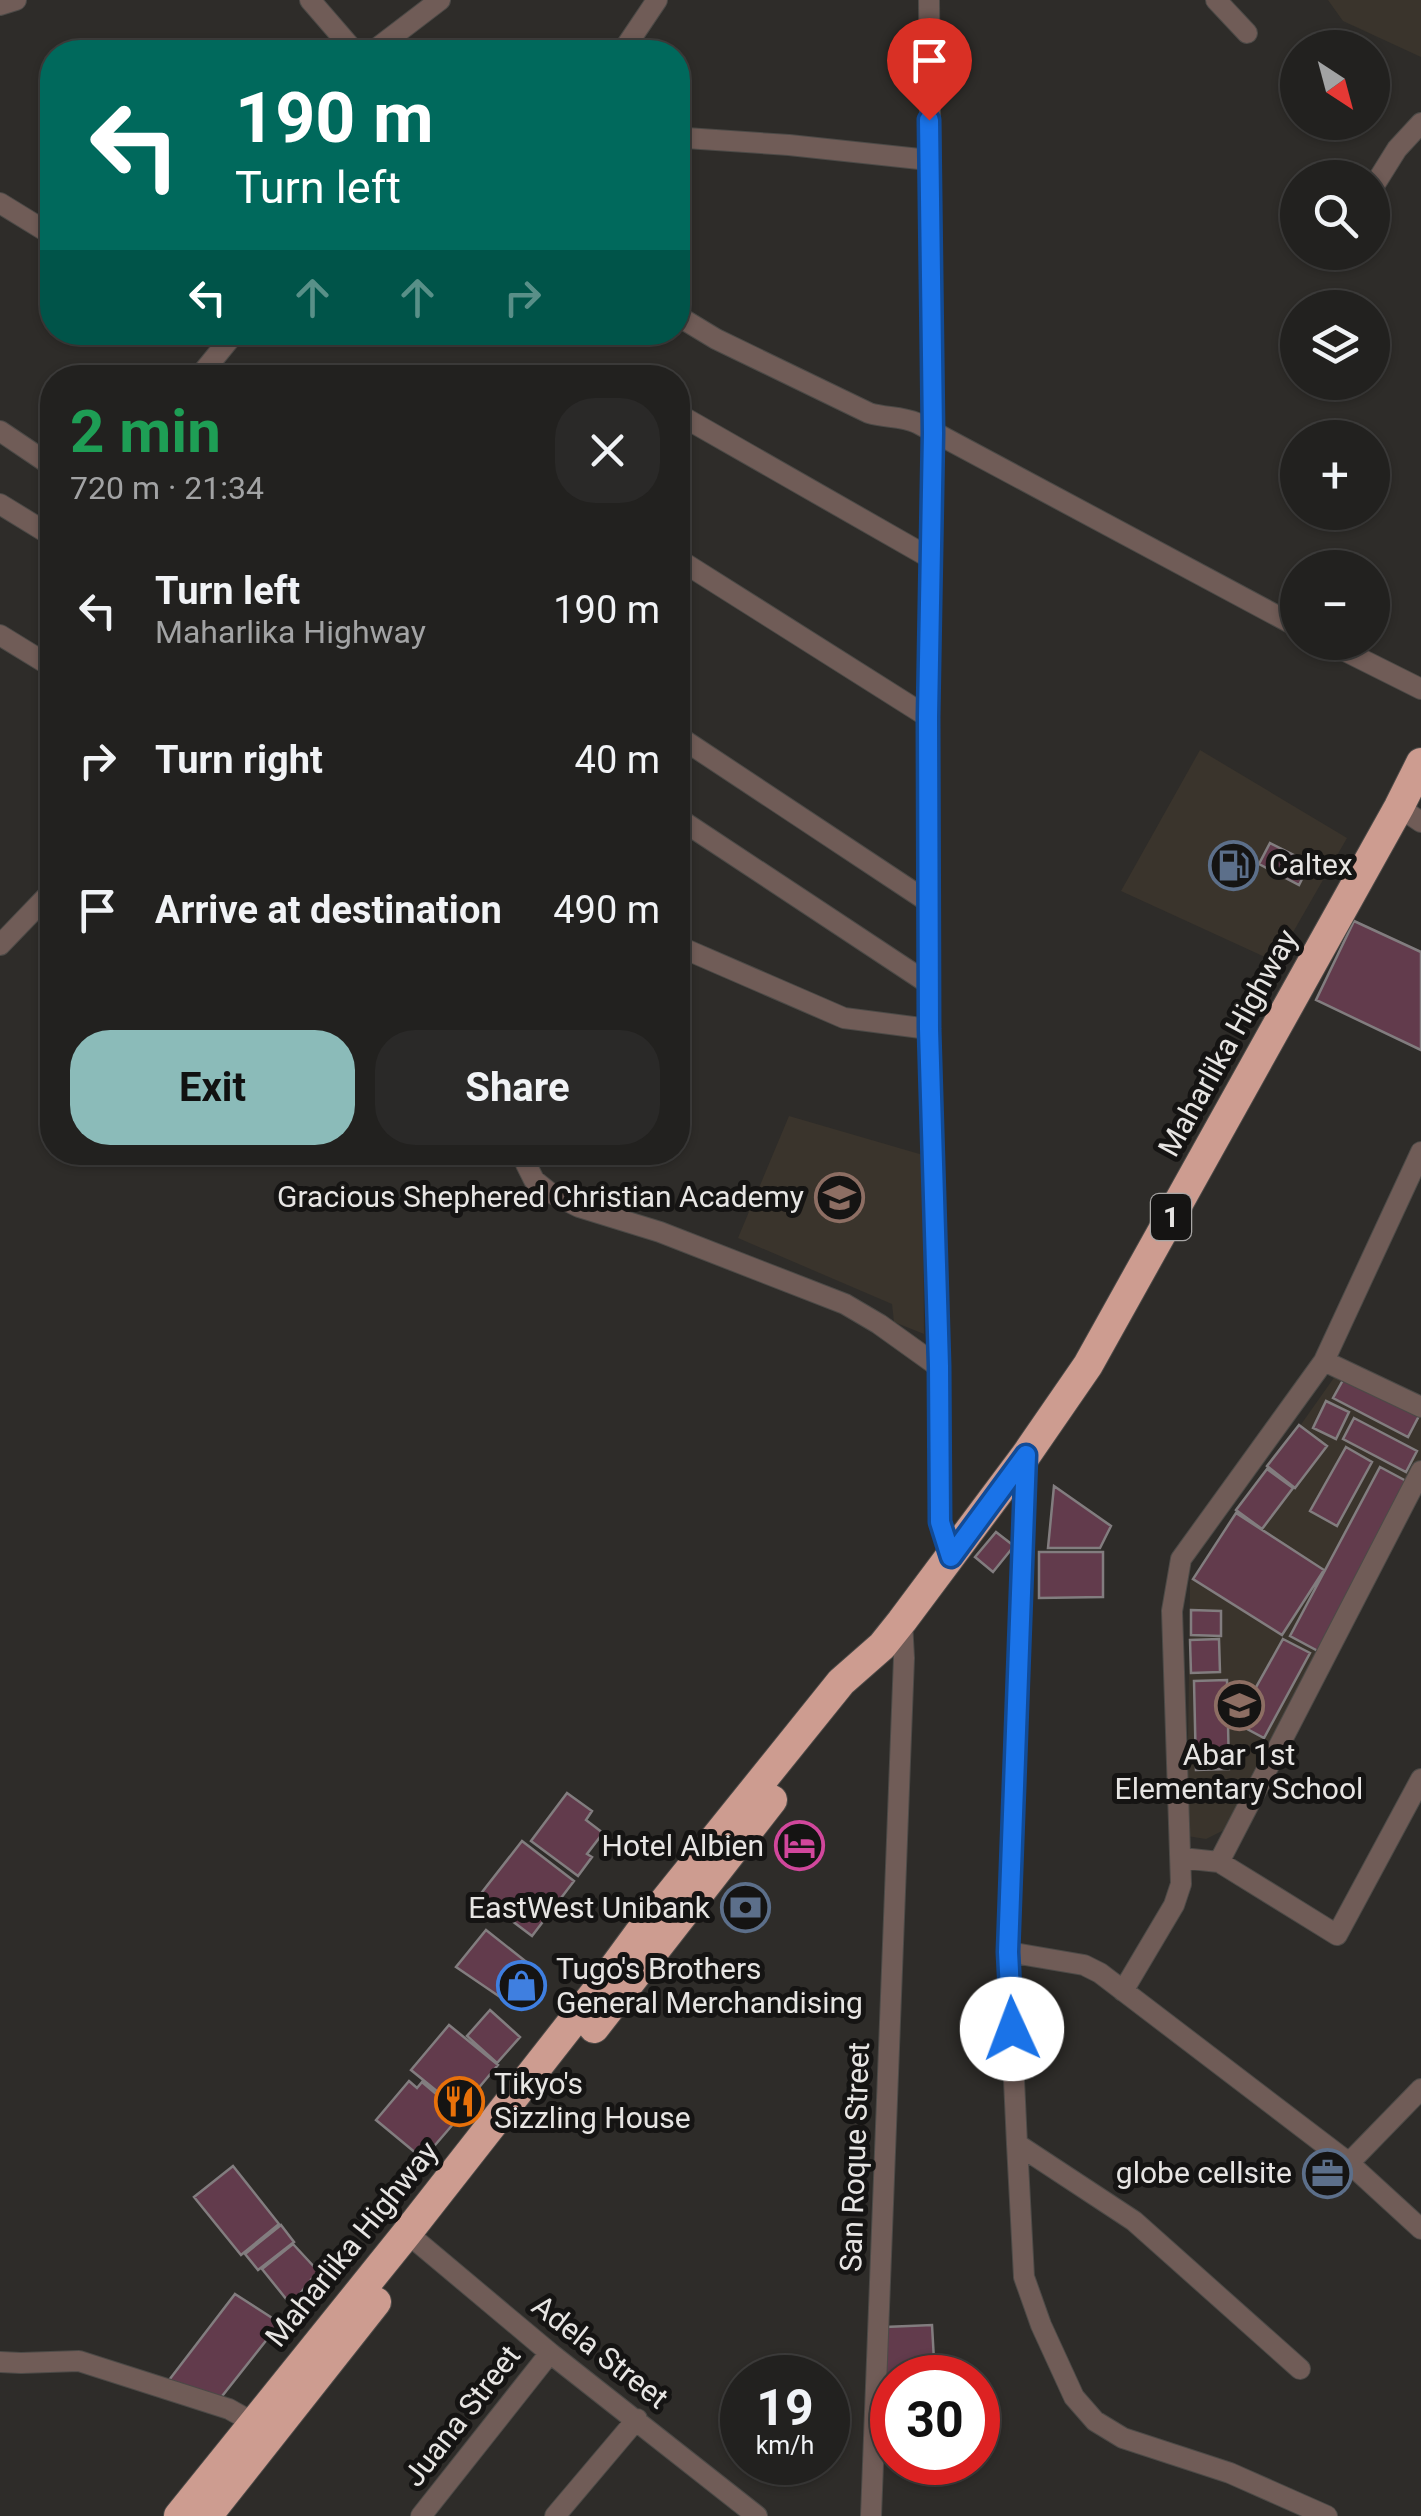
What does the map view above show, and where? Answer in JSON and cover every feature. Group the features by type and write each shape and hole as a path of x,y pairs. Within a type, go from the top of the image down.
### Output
{"highway":[{"name":"Maharlika Highway","path":"179,2516 232,2467 608,1995 852,1698 882,1646 1026,1455 1088,1366 1410,814 1421,764"},
{"name":"Maharlika Highway","path":"207,2516 254,2423 328,2346"}],"street":[{"path":"0,5 16,0"},
{"path":"310,0 345,40"},
{"path":"388,40 440,0"},
{"path":"630,40 657,0"},
{"path":"929,0 933,433 928,984 940,1522 951,1557"},
{"path":"1216,0 1247,33"},
{"path":"1390,161 1421,123"},
{"path":"690,138 929,160"},
{"path":"0,203 40,227"},
{"path":"690,323 869,414 903,417 1280,617"},
{"path":"209,365 225,345"},
{"path":"690,421 932,560"},
{"path":"0,431 40,458"},
{"path":"0,504 40,527"},
{"path":"690,567 928,717"},
{"path":"0,635 40,659"},
{"path":"1363,660 1421,689"},
{"path":"690,744 927,901"},
{"path":"690,826 928,984"},
{"path":"1,941 40,904"},
{"path":"690,951 844,1018 929,1029"},
{"path":"1124,1991 1181,1884 1172,1612 1181,1559 1324,1360 1421,1152"},
{"path":"526,1165 534,1180 549,1192 579,1207 660,1232 845,1304 939,1366"},
{"path":"1324,1360 1421,1407"},
{"path":"1026,1455 1008,1952 1024,2277 1074,2398 1096,2421 1123,2438 1230,2474 1328,2516"},
{"path":"1219,1862 1421,1472"},
{"name":"San Roque Street","path":"871,2516 904,1658 902,1622"},
{"path":"1182,1858 1219,1862 1338,1936 1421,1779"},
{"path":"1008,1952 1093,1968 1349,2164 1421,2229"},
{"path":"1349,2164 1421,2089"},
{"path":"1016,2144 1134,2221 1300,2369"},
{"name":"Adela Street","path":"414,2239 550,2353 757,2516"},
{"name":"Juana Street","path":"421,2516 550,2353"},
{"path":"0,2362 79,2362 229,2409 254,2423"},
{"path":"555,2516 637,2419"}],"shaded area":[{"path":"1328,0 1421,0 1421,57 1390,43 1390,30 1362,30 1343,21"},
{"name":"Caltex","path":"1200,750 1347,838 1276,962 1121,891"},
{"name":"Gracious Shephered Christian Academy","path":"789,1116 923,1155 924,1334 894,1322 892,1304 738,1238"},
{"name":"Abar 1st Elementary School","path":"1338,1372 1421,1413 1421,1461 1224,1830 1206,1839 1187,1836 1190,1582"}],"building":[{"path":"1270,843 1310,863 1299,885 1259,864"},
{"path":"1354,921 1421,952 1421,1050 1316,1000"},
{"path":"1347,1373 1421,1412 1408,1437 1333,1398"},
{"path":"1326,1401 1349,1412 1336,1439 1313,1428"},
{"path":"1354,1418 1417,1451 1406,1472 1343,1439"},
{"path":"1299,1425 1327,1446 1295,1488 1267,1466"},
{"path":"1346,1447 1372,1462 1337,1526 1310,1511"},
{"path":"1380,1467 1408,1482 1318,1651 1290,1636"},
{"path":"1267,1469 1293,1488 1262,1529 1236,1510"},
{"path":"1054,1486 1111,1526 1100,1548 1048,1548"},
{"path":"1236,1513 1324,1570 1282,1635 1193,1579"},
{"path":"996,1532 1014,1546 993,1572 975,1557"},
{"path":"1039,1552 1103,1552 1103,1597 1039,1598"},
{"path":"1191,1610 1221,1611 1221,1636 1191,1635"},
{"path":"1219,1639 1220,1672 1191,1673 1190,1640"},
{"path":"1283,1639 1310,1653 1264,1738 1236,1723"},
{"path":"1227,1680 1229,1769 1196,1770 1194,1681"},
{"path":"567,1793 592,1811 586,1820 603,1833 587,1854 592,1857 578,1876 531,1841"},
{"path":"522,1841 574,1881 532,1936 479,1896"},
{"path":"486,1930 539,1972 512,2005 456,1967"},
{"path":"490,2010 520,2037 497,2063 467,2036"},
{"path":"449,2025 498,2065 460,2110 411,2070"},
{"path":"409,2081 417,2088 422,2082 461,2115 423,2159 376,2120"},
{"path":"233,2166 279,2224 241,2255 194,2197"},
{"path":"281,2225 294,2242 258,2270 245,2254"},
{"path":"293,2244 318,2271 291,2305 262,2269"},
{"path":"235,2294 280,2323 219,2400 166,2384"},
{"path":"932,2325 934,2355 885,2355 885,2327"}],"place":[{"name":"Caltex","path":"1234,865"},
{"name":"Gracious Shephered Christian Academy","path":"839,1197"},
{"name":"Abar 1st Elementary School","path":"1239,1706"},
{"name":"Hotel Albien","path":"799,1846"},
{"name":"EastWest Unibank","path":"745,1908"},
{"name":"Tugo's Brothers General Merchandising","path":"521,1986"},
{"name":"Tikyo's Sizzling House","path":"459,2101"},
{"name":"globe cellsite","path":"1327,2173"}],"route":[{"path":"929,120 933,433 927,901 940,1522 951,1557 1026,1455 1008,1952 1012,2029"}]}
